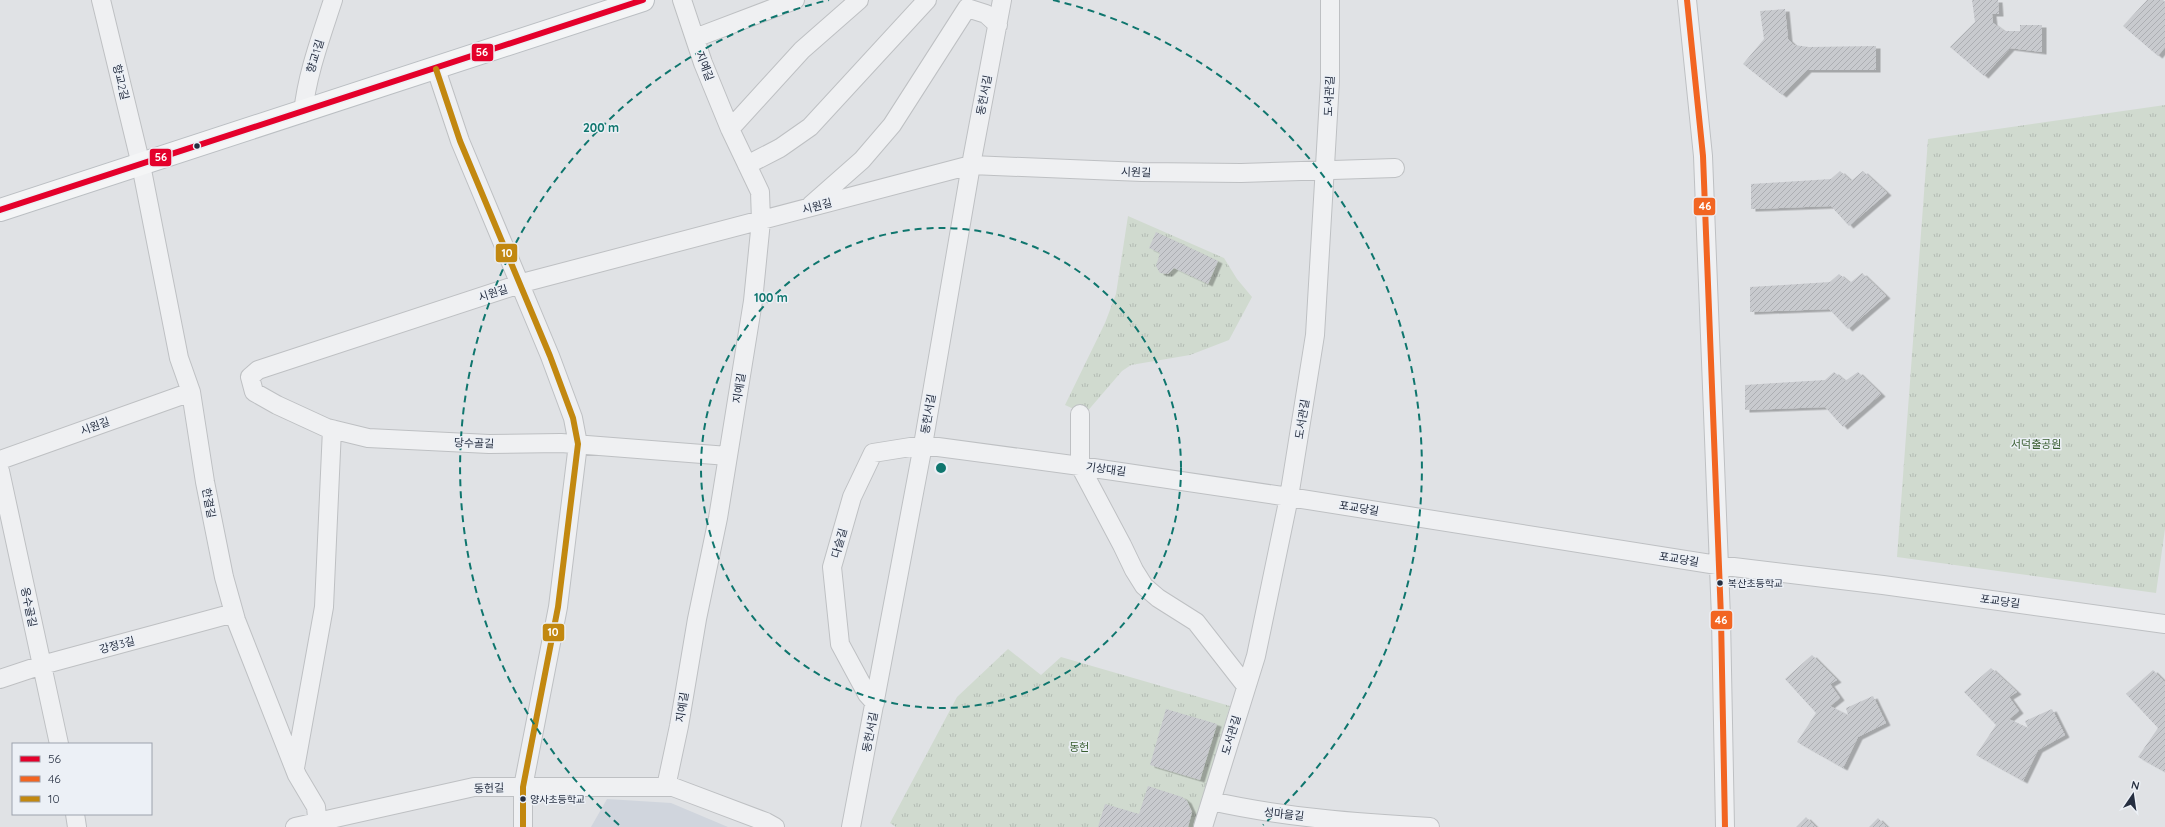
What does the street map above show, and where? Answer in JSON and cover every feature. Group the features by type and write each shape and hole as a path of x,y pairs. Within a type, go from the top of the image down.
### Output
{"main road":[{"path":"0,210 303,113 643,0"}],"street":[{"name":"향교2길","path":"101,0 141,165"},
{"name":"향교1길","path":"303,113 307,83 332,0"},
{"name":"지예길","path":"666,787 679,726 697,619 718,518 753,301 761,221 760,192 730,129 682,0"},
{"path":"695,38 795,0"},
{"path":"730,129 802,50 859,0"},
{"path":"747,164 780,148 810,128 927,0"},
{"name":"동헌서길","path":"851,827 923,445 971,165 1002,0"},
{"name":"도서관길","path":"1203,827 1256,656 1289,497 1315,335 1330,81 1330,0"},
{"path":"1687,0 1703,156 1717,565 1721,618 1725,827"},
{"path":"807,208 862,160 892,125 967,8 986,14 998,25"},
{"path":"436,69 460,141 571,411 578,444 558,607 523,787 523,827"},
{"name":"한결길","path":"141,165 180,358 191,392 205,482 224,577 234,613 295,769 316,807 318,824"},
{"name":"시원길","path":"258,370 520,284 971,165 1142,172 1241,173 1395,168"},
{"name":"당수골길","path":"258,370 250,378 254,392 276,405 332,429 376,438 489,444 578,444 728,456"},
{"name":"시원길","path":"0,460 191,392"},
{"path":"1080,414 1080,466 1144,586 1158,598 1196,622 1246,686"},
{"path":"295,769 324,607 332,429"},
{"name":"기상대길","path":"923,445 1080,466 1289,497"},
{"name":"다슬길","path":"875,703 867,694 840,644 832,567 852,497 873,453 923,445"},
{"name":"옹수골길","path":"0,471 59,743"},
{"name":"포교당길","path":"1289,497 1717,565 1883,585 2165,624"},
{"name":"강정3길","path":"0,679 42,665 234,613"},
{"name":"동헌길","path":"295,827 318,824 474,787 673,787 766,822 774,827"},
{"name":"성마을길","path":"1211,801 1254,811 1386,825 1430,827"},
{"path":"75,815 77,827"}],"shaded area":[{"name":"양사초등학교","path":"607,799 671,803 728,827 591,827"}],"green space":[{"name":"서덕출공원","path":"2165,105 2165,529 2156,593 1897,557 1928,139"},
{"path":"1128,216 1224,258 1237,279 1252,297 1229,340 1190,355 1131,365 1122,371 1085,414 1065,405 1105,323 1116,294"},
{"name":"동헌","path":"1008,649 1041,675 1061,657 1230,706 1194,827 896,827 890,823 957,697"}],"building":[{"path":"1972,0 1998,0 1999,14 1992,14 1993,23 2004,31 2020,31 2020,25 2042,25 2042,52 2010,48 1984,76 1950,47 1975,22"},
{"path":"2147,0 2163,0 2165,2 2165,47 2158,56 2123,26"},
{"path":"1785,9 1788,39 1794,45 1809,47 1876,46 1876,70 1807,70 1782,95 1743,64 1764,39 1760,11"},
{"path":"1840,171 1851,181 1863,171 1887,193 1849,226 1831,206 1751,209 1751,184 1831,179"},
{"path":"1156,232 1218,261 1208,284 1174,268 1168,274 1160,273 1156,266 1160,253 1149,248"},
{"path":"1862,273 1886,296 1848,329 1829,309 1750,312 1750,287 1830,282 1839,274 1850,283"},
{"path":"1834,372 1845,381 1858,372 1881,394 1843,427 1825,407 1745,410 1745,385 1825,380"},
{"path":"1812,655 1837,680 1830,684 1840,698 1830,706 1848,715 1846,708 1873,696 1886,723 1858,737 1843,768 1797,742 1816,713 1785,679"},
{"path":"1991,668 2017,692 2009,697 2019,711 2009,719 2028,728 2025,721 2052,709 2065,735 2038,750 2023,781 1976,755 1996,725 1964,692"},
{"path":"2153,670 2165,682 2165,772 2138,757 2158,728 2126,694"},
{"path":"1166,709 1217,724 1200,780 1150,765"},
{"path":"1148,786 1182,797 1187,801 1192,812 1188,827 1098,827 1105,804 1139,814"},
{"path":"1806,817 1816,827 1796,827"},
{"path":"1878,818 1887,827 1869,827"}],"transit line":[{"name":"56","path":"0,210 643,0"},
{"name":"46","path":"1687,0 1703,156 1721,618 1725,827"},
{"name":"10","path":"436,69 460,141 550,356 573,418 578,444 558,607 523,787 523,827"}],"place":[{"name":"복산초등학교","path":"1720,583"},
{"name":"양사초등학교","path":"523,799"}]}
